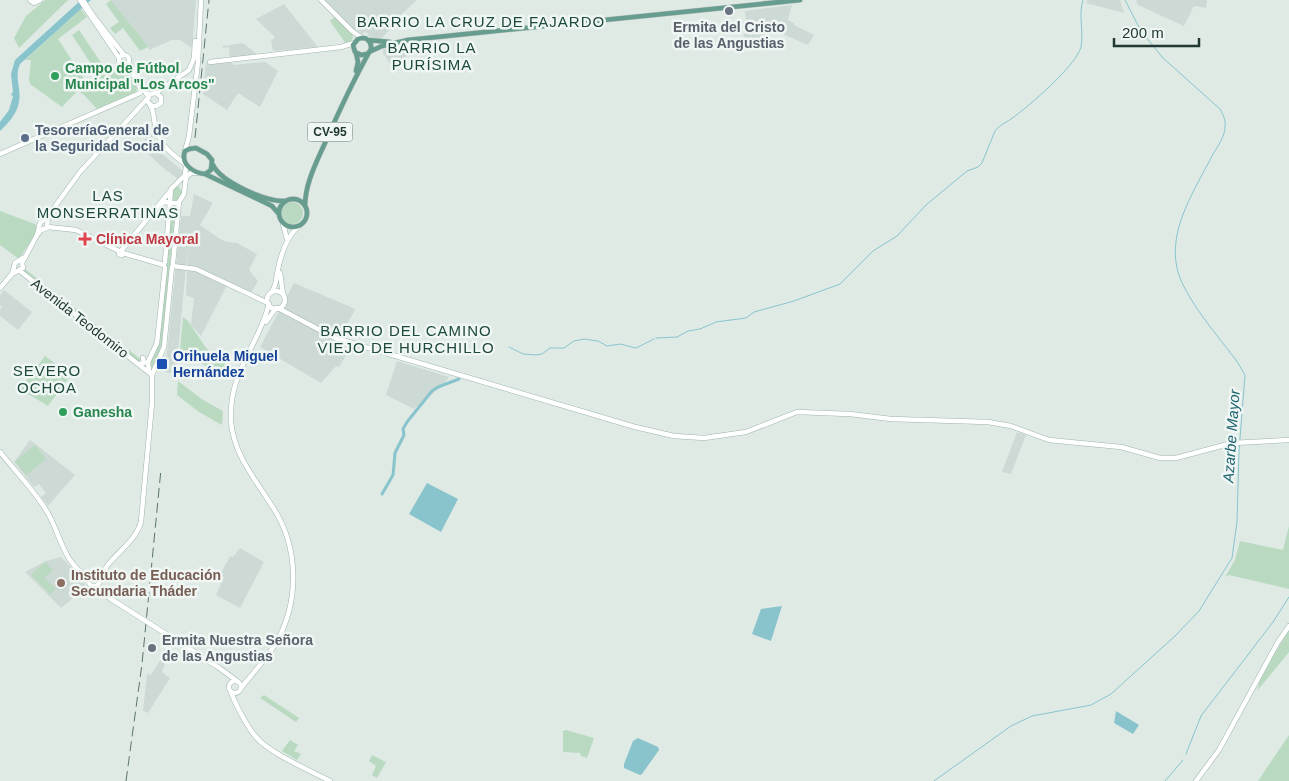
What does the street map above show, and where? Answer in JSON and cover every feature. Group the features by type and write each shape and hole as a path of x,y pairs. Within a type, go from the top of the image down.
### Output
{"main road":[{"path":"32,2 40,0"},
{"path":"81,0 119,58 120,63 127,64 155,106 159,105"},
{"path":"40,229 46,230 48,216 80,172 142,105 189,70 194,58 200,0"},
{"path":"121,252 156,207 186,173 186,165 183,158 188,148 198,62 200,0"},
{"path":"321,0 352,32 365,39 371,46 368,53"},
{"path":"210,62 344,47 365,39 394,42 800,0"},
{"path":"88,11 124,55 128,57 127,64 150,98 155,127 158,137 165,148 197,173"},
{"path":"196,28 198,62"},
{"path":"352,32 354,43"},
{"path":"344,47 355,51 361,56 394,42"},
{"name":"CV-95","path":"352,84 358,66 354,43"},
{"name":"CV-95","path":"294,198 303,192 309,181 352,84 368,53"},
{"path":"119,58 124,55"},
{"path":"0,154 140,93 137,81"},
{"path":"150,98 161,99 154,115"},
{"path":"189,136 192,144 211,158 218,173 224,178 269,199 285,201 294,198 305,206"},
{"path":"175,156 189,149 196,148"},
{"path":"205,174 210,171 213,165"},
{"path":"150,371 154,368 164,347 179,202 184,194 186,177 190,173 205,174 272,206 283,224 287,241"},
{"name":"CV-95","path":"299,226 307,216 305,206 309,181"},
{"path":"178,183 184,190"},
{"path":"95,586 104,570 135,536 141,522 152,403 148,362 157,343 171,190"},
{"path":"278,214 285,201"},
{"path":"156,207 161,203 179,202"},
{"path":"0,288 16,271 23,267 21,262 40,229 39,224 48,225 76,230 121,252 164,265 169,270 173,266 196,269 269,303 335,338 635,427 674,436 704,438 746,432 797,412 810,412 891,419 988,422 1011,426 1049,440 1121,447 1160,458 1176,458 1243,442 1289,440"},
{"path":"283,224 291,227 299,226"},
{"path":"231,692 268,656 282,631 290,605 293,573 290,548 282,523 246,467 236,444 231,423 231,408 235,381 260,329 269,303 270,294 275,286 287,241 299,226"},
{"path":"164,265 170,261 173,266"},
{"path":"16,271 15,263 21,262"},
{"path":"280,264 280,279 287,307 295,317"},
{"name":"Avenida Teodomiro","path":"16,271 150,371"},
{"path":"258,299 278,291 284,296"},
{"path":"260,329 277,308 283,305 284,296"},
{"name":"Avenida Teodomiro","path":"140,364 144,363 143,358"},
{"path":"0,452 46,510 67,555 88,579 90,586 95,586 111,599 226,673 239,686 240,710"},
{"path":"88,579 93,574 99,579 106,595"},
{"path":"1196,781 1219,750 1278,642 1289,626"},
{"path":"226,673 230,682 239,686"},
{"path":"230,682 228,688 256,737 266,746 330,781"}],"shaded area":[{"path":"111,0 196,0 192,48 180,40 172,40 149,50 148,46"},
{"path":"324,0 417,0 392,23 393,26 380,40 370,37 365,31 362,34 357,29 352,28"},
{"path":"1087,0 1120,0 1124,13 1086,3"},
{"path":"1136,0 1207,0 1206,8 1194,6 1184,26 1138,5"},
{"path":"284,4 318,47 273,51 271,41 275,37 256,19"},
{"path":"792,5 788,20 814,35 808,45 769,28 759,50 741,42 750,22 746,20 745,11"},
{"path":"243,43 257,54 230,58 229,47 223,48 223,46"},
{"path":"407,46 407,56 391,65 383,53 383,49"},
{"path":"228,60 234,65 265,62 278,71 260,107 238,93 227,110 203,94 206,63"},
{"path":"151,133 161,153 184,172 178,179 139,145"},
{"path":"194,194 213,203 200,225 220,239 237,243 257,254 249,270 258,281 251,293 236,286 226,287 201,336 191,325 194,298 186,295 188,245 176,374 165,372 181,216 190,216"},
{"path":"294,283 355,310 340,336 351,347 339,367 336,366 321,383 260,347"},
{"path":"4,290 32,312 18,330 0,316 2,307 0,305 0,295"},
{"path":"397,361 449,377 443,385 414,409 386,395"},
{"path":"1017,432 1026,435 1011,474 1002,472"},
{"path":"30,440 75,475 48,506 41,497 46,493 39,484 34,487 14,462"},
{"path":"240,548 264,562 240,608 216,595 224,577 220,575 230,556 233,557"},
{"name":"Instituto de Educación Secundaria Tháder","path":"61,557 84,581 85,585 83,590 61,608 25,572 46,561"},
{"path":"161,659 166,661 162,672 170,678 148,713 143,711 147,674 151,675"}],"green space":[{"path":"45,0 68,0 19,48 14,38 26,16"},
{"path":"111,0 148,47 140,51 123,28 115,34 110,28 119,22 106,4"},
{"name":"Campo de Fútbol Municipal \"Los Arcos\"","path":"81,9 87,17 58,39 86,82 62,107 30,84 31,60 25,60"},
{"path":"335,17 352,34 353,38 346,44 330,21"},
{"path":"79,30 104,67 97,73 72,35"},
{"path":"124,67 133,78 137,89 135,92 97,109 80,93 99,75"},
{"path":"178,186 183,192 178,200 175,214 162,344 155,369 148,366 157,348 173,189"},
{"path":"288,202 296,202 303,209 303,217 296,224 288,224 281,217 281,209"},
{"path":"0,211 35,224 38,230 19,259 0,245"},
{"path":"25,269 143,361 140,363"},
{"path":"183,317 188,321 206,348 228,366 227,378 180,351"},
{"path":"45,356 71,375 48,406 20,389"},
{"path":"178,381 203,400 223,411 222,425 199,412 177,395"},
{"path":"35,445 46,459 26,475 15,461"},
{"path":"1289,526 1289,589 1229,575 1225,577 1235,560 1240,541 1283,550"},
{"path":"45,562 53,570 45,578 56,589 50,594 31,575"},
{"path":"1289,630 1289,652 1257,691 1261,676"},
{"path":"264,695 299,718 296,722 260,698"},
{"path":"566,730 594,738 587,758 581,756 580,753 563,752 563,731"},
{"path":"1289,735 1289,781 1258,781"},
{"path":"290,740 298,745 294,751 301,754 297,760 282,751"},
{"path":"372,755 386,762 377,778 372,775 376,766 369,761"}],"water":[{"path":"81,0 91,0 20,64 18,73 20,95 18,107 13,117 0,131 0,122 9,110 13,96 11,95 13,92 11,74 15,60"},
{"path":"427,483 458,499 441,532 409,514"},
{"path":"782,606 771,641 752,634 761,609"},
{"path":"1116,711 1139,725 1133,734 1114,723"},
{"path":"638,738 658,747 659,750 640,775 624,768 633,741"}],"waterway":[{"path":"656,338 677,337 688,331 700,329 716,322 746,318 754,312 794,301 840,284 873,251 897,236 926,205 967,171 978,167 982,163 995,131 1039,96 1070,65 1081,47 1081,11 1083,0"},
{"name":"Azarbe Mayor","path":"934,781 1011,726 1032,716 1091,705 1111,694 1175,636 1199,611 1232,558 1237,522 1239,451 1245,375 1187,292 1177,268 1175,253 1176,238 1185,209 1223,137 1225,120 1220,109 1163,58 1141,31 1125,0"},
{"path":"509,347 523,354 536,355 542,354 550,348 564,348 574,341 584,339 598,341 607,346 620,344 636,348 654,339"},
{"path":"382,494 393,475 395,453 404,435 403,429 407,422 432,391 459,379"},
{"path":"1186,754 1201,716 1273,622 1289,597"},
{"path":"1165,781 1183,760"}],"railway":[{"path":"195,138 209,0"},
{"path":"126,781 142,664 161,469"}],"place":[{"name":"Ermita del Cristo de las Angustias","path":"729,11"},
{"name":"Campo de Fútbol Municipal \"Los Arcos\"","path":"55,76"},
{"name":"TesoreríaGeneral de la Seguridad Social","path":"25,138"},
{"name":"Clínica Mayoral","path":"85,239"},
{"name":"Orihuela Miguel Hernández","path":"162,364"},
{"name":"Ganesha","path":"63,412"},
{"name":"Instituto de Educación Secundaria Tháder","path":"61,583"},
{"name":"Ermita Nuestra Señora de las Angustias","path":"152,648"}],"district":[{"name":"BARRIO LA CRUZ DE FAJARDO","path":"481,21"},
{"name":"BARRIO LA PURÍSIMA","path":"432,56"},
{"name":"LAS MONSERRATINAS","path":"108,204"},
{"name":"BARRIO DEL CAMINO VIEJO DE HURCHILLO","path":"406,338"},
{"name":"SEVERO OCHOA","path":"47,378"}]}
